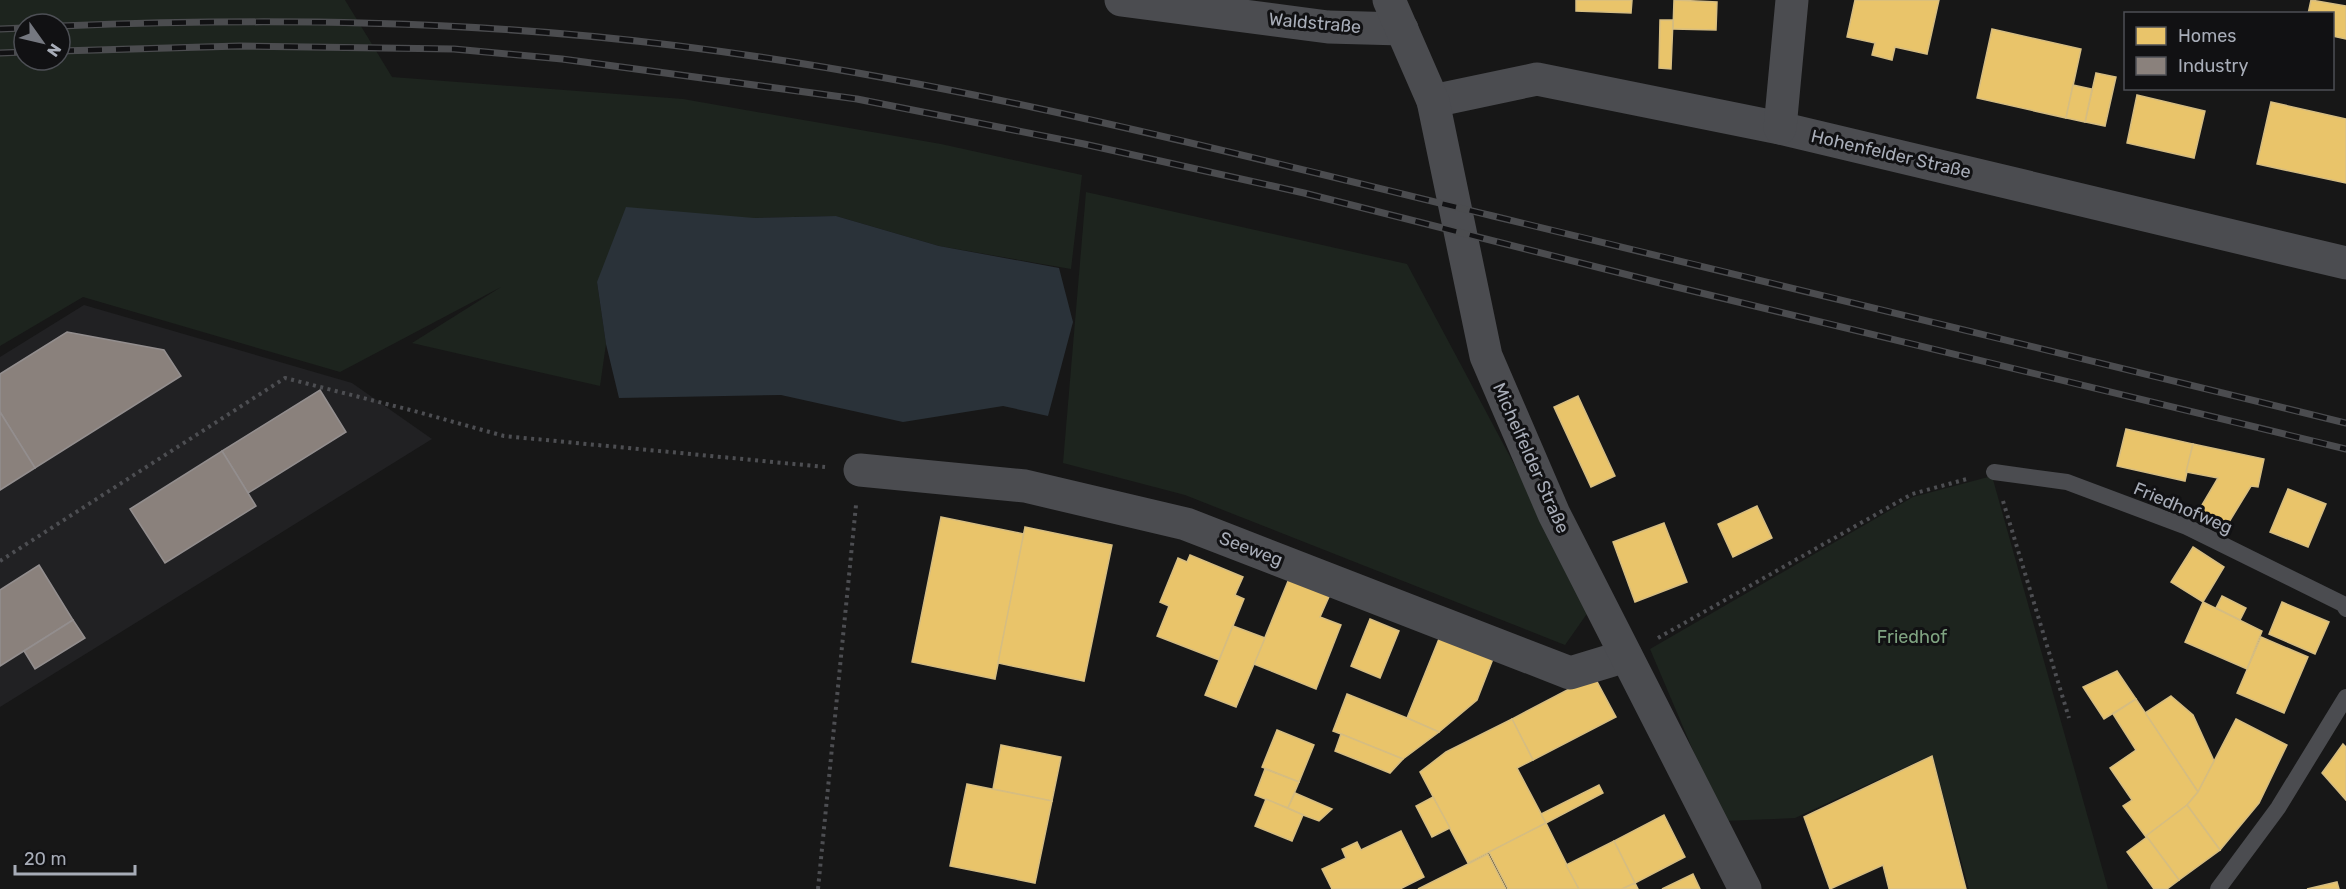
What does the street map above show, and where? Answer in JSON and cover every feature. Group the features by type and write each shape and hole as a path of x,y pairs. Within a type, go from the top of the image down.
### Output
{"street":[{"name":"Waldstraße","path":"1121,0 1328,27 1395,14"},
{"path":"1780,128 1792,0"},
{"name":"Michelfelder Straße","path":"1395,14 1433,101 1486,356 1554,514 1745,889"},
{"name":"Hohenfelder Straße","path":"1433,101 1537,80 1780,128 2346,263"},
{"name":"Seeweg","path":"860,470 1025,486 1186,524 1570,673 1626,656"}],"lane":[{"name":"Friedhofweg","path":"1994,472 2067,482 2187,527 2343,604 2346,609"},
{"path":"2217,889 2278,808 2346,697"}],"path":[{"path":"0,561 285,378 504,436 860,470 818,889"},
{"path":"1626,656 1912,494 1994,472 2069,718"}],"shaded area":[{"path":"626,207 754,218 836,216 939,246 1059,268 1073,322 1048,416 1003,406 903,422 781,395 619,398 606,344 597,282"},
{"path":"84,305 352,383 432,439 0,707 0,357"}],"green space":[{"path":"0,0 345,0 392,77 683,99 941,144 1082,175 1071,269 939,246 836,216 754,218 597,282 606,344 600,386 412,343 501,287 340,372 83,297 0,346"},
{"path":"1086,192 1407,264 1591,608 1565,645 1185,495 1063,463"},
{"name":"Friedhof","path":"1992,476 2108,889 1969,889 1932,755 1795,818 1723,821 1650,649 1913,497"}],"building: Homes":[{"path":"1576,0 1632,0 1631,13 1576,11"},
{"path":"1674,0 1717,2 1716,30 1673,29"},
{"path":"1855,0 1939,0 1927,54 1895,47 1892,60 1872,55 1875,43 1847,37"},
{"path":"2311,0 2346,6 2346,39 2334,36 2334,12 2308,12"},
{"path":"1660,20 1673,20 1671,69 1659,68"},
{"path":"1992,29 2081,49 2066,118 1977,98"},
{"path":"2096,73 2116,77 2105,126 2085,122"},
{"path":"2073,85 2092,89 2085,122 2066,118"},
{"path":"2137,95 2205,111 2194,158 2127,143"},
{"path":"2271,102 2346,119 2346,183 2257,164"},
{"path":"1578,396 1615,476 1591,487 1554,407"},
{"path":"2126,429 2193,444 2185,481 2117,466"},
{"path":"2193,444 2264,459 2258,487 2251,486 2226,527 2199,510 2218,478 2186,472"},
{"path":"2288,489 2326,504 2308,547 2270,532"},
{"path":"1757,506 1772,538 1733,557 1718,524"},
{"path":"941,517 1024,534 995,679 912,662"},
{"path":"1664,523 1687,582 1635,602 1613,542"},
{"path":"1025,527 1112,545 1084,681 998,663"},
{"path":"2193,547 2224,567 2203,602 2171,582"},
{"path":"1190,555 1243,577 1235,595 1244,599 1219,660 1157,636 1169,606 1160,602 1178,558 1187,562"},
{"path":"1291,574 1332,590 1320,617 1341,625 1316,689 1254,664"},
{"path":"2222,596 2246,608 2240,620 2216,608"},
{"path":"2203,602 2262,631 2247,669 2185,642"},
{"path":"2282,602 2329,622 2315,654 2269,634"},
{"path":"1370,619 1399,631 1380,678 1351,666"},
{"path":"1233,626 1265,638 1236,707 1205,695"},
{"path":"1443,629 1496,651 1477,700 1439,732 1407,718"},
{"path":"2261,637 2308,657 2284,713 2237,693"},
{"path":"2117,671 2136,699 2104,719 2083,687"},
{"path":"1594,676 1616,717 1533,760 1512,719"},
{"path":"1347,694 1439,732 1403,759 1333,731"},
{"path":"2171,696 2193,715 2214,761 2198,792 2145,713"},
{"path":"2136,699 2198,792 2187,805 2146,837 2123,806 2132,800 2110,768 2136,750 2113,714"},
{"path":"1512,719 1533,760 1517,768 1546,823 1468,863 1420,772 1446,752"},
{"path":"2236,719 2287,745 2259,803 2220,850 2187,805 2198,792"},
{"path":"1277,730 1314,745 1299,782 1262,767"},
{"path":"1341,734 1403,759 1390,773 1335,751"},
{"path":"2343,744 2346,747 2346,800 2322,773"},
{"path":"1001,745 1061,757 1052,801 993,789"},
{"path":"1932,756 1966,889 1889,889 1883,865 1830,889 1804,817"},
{"path":"1265,769 1299,782 1288,808 1255,795"},
{"path":"967,784 1052,801 1035,883 950,866"},
{"path":"1599,785 1603,793 1546,823 1541,814"},
{"path":"1295,793 1332,809 1319,821 1303,815 1288,808"},
{"path":"1433,797 1450,828 1432,837 1416,806"},
{"path":"1266,799 1303,815 1292,841 1255,826"},
{"path":"2187,805 2220,850 2179,880 2146,836"},
{"path":"1664,815 1685,857 1635,883 1614,841"},
{"path":"1546,823 1579,889 1508,889 1489,852"},
{"path":"1401,831 1424,877 1400,889 1332,889 1322,869 1346,858 1342,849 1357,842 1361,850"},
{"path":"2147,837 2179,880 2167,889 2154,889 2127,852"},
{"path":"1614,841 1635,883 1622,889 1579,889 1566,865"},
{"path":"1488,854 1506,889 1418,889"},
{"path":"1693,874 1700,889 1662,889"},
{"path":"2337,882 2339,889 2307,889"},
{"path":"1635,883 1638,889 1622,889"}],"building: Industry":[{"path":"67,332 164,350 181,376 35,468 0,412 0,374"},
{"path":"320,390 346,432 248,493 222,451"},
{"path":"0,412 35,468 0,490"},
{"path":"222,451 256,506 165,563 130,509"},
{"path":"39,565 73,620 0,666 0,590"},
{"path":"73,620 85,638 35,669 24,651"}],"railway":[{"path":"72,26 293,22 448,26 602,37 679,46 782,60 885,78 1089,119 2346,423"},
{"path":"0,29 12,28"},
{"path":"72,51 240,46 454,49 562,59 857,99 1084,144 1304,193 1660,283 2346,449"},
{"path":"0,53 12,52"}]}
